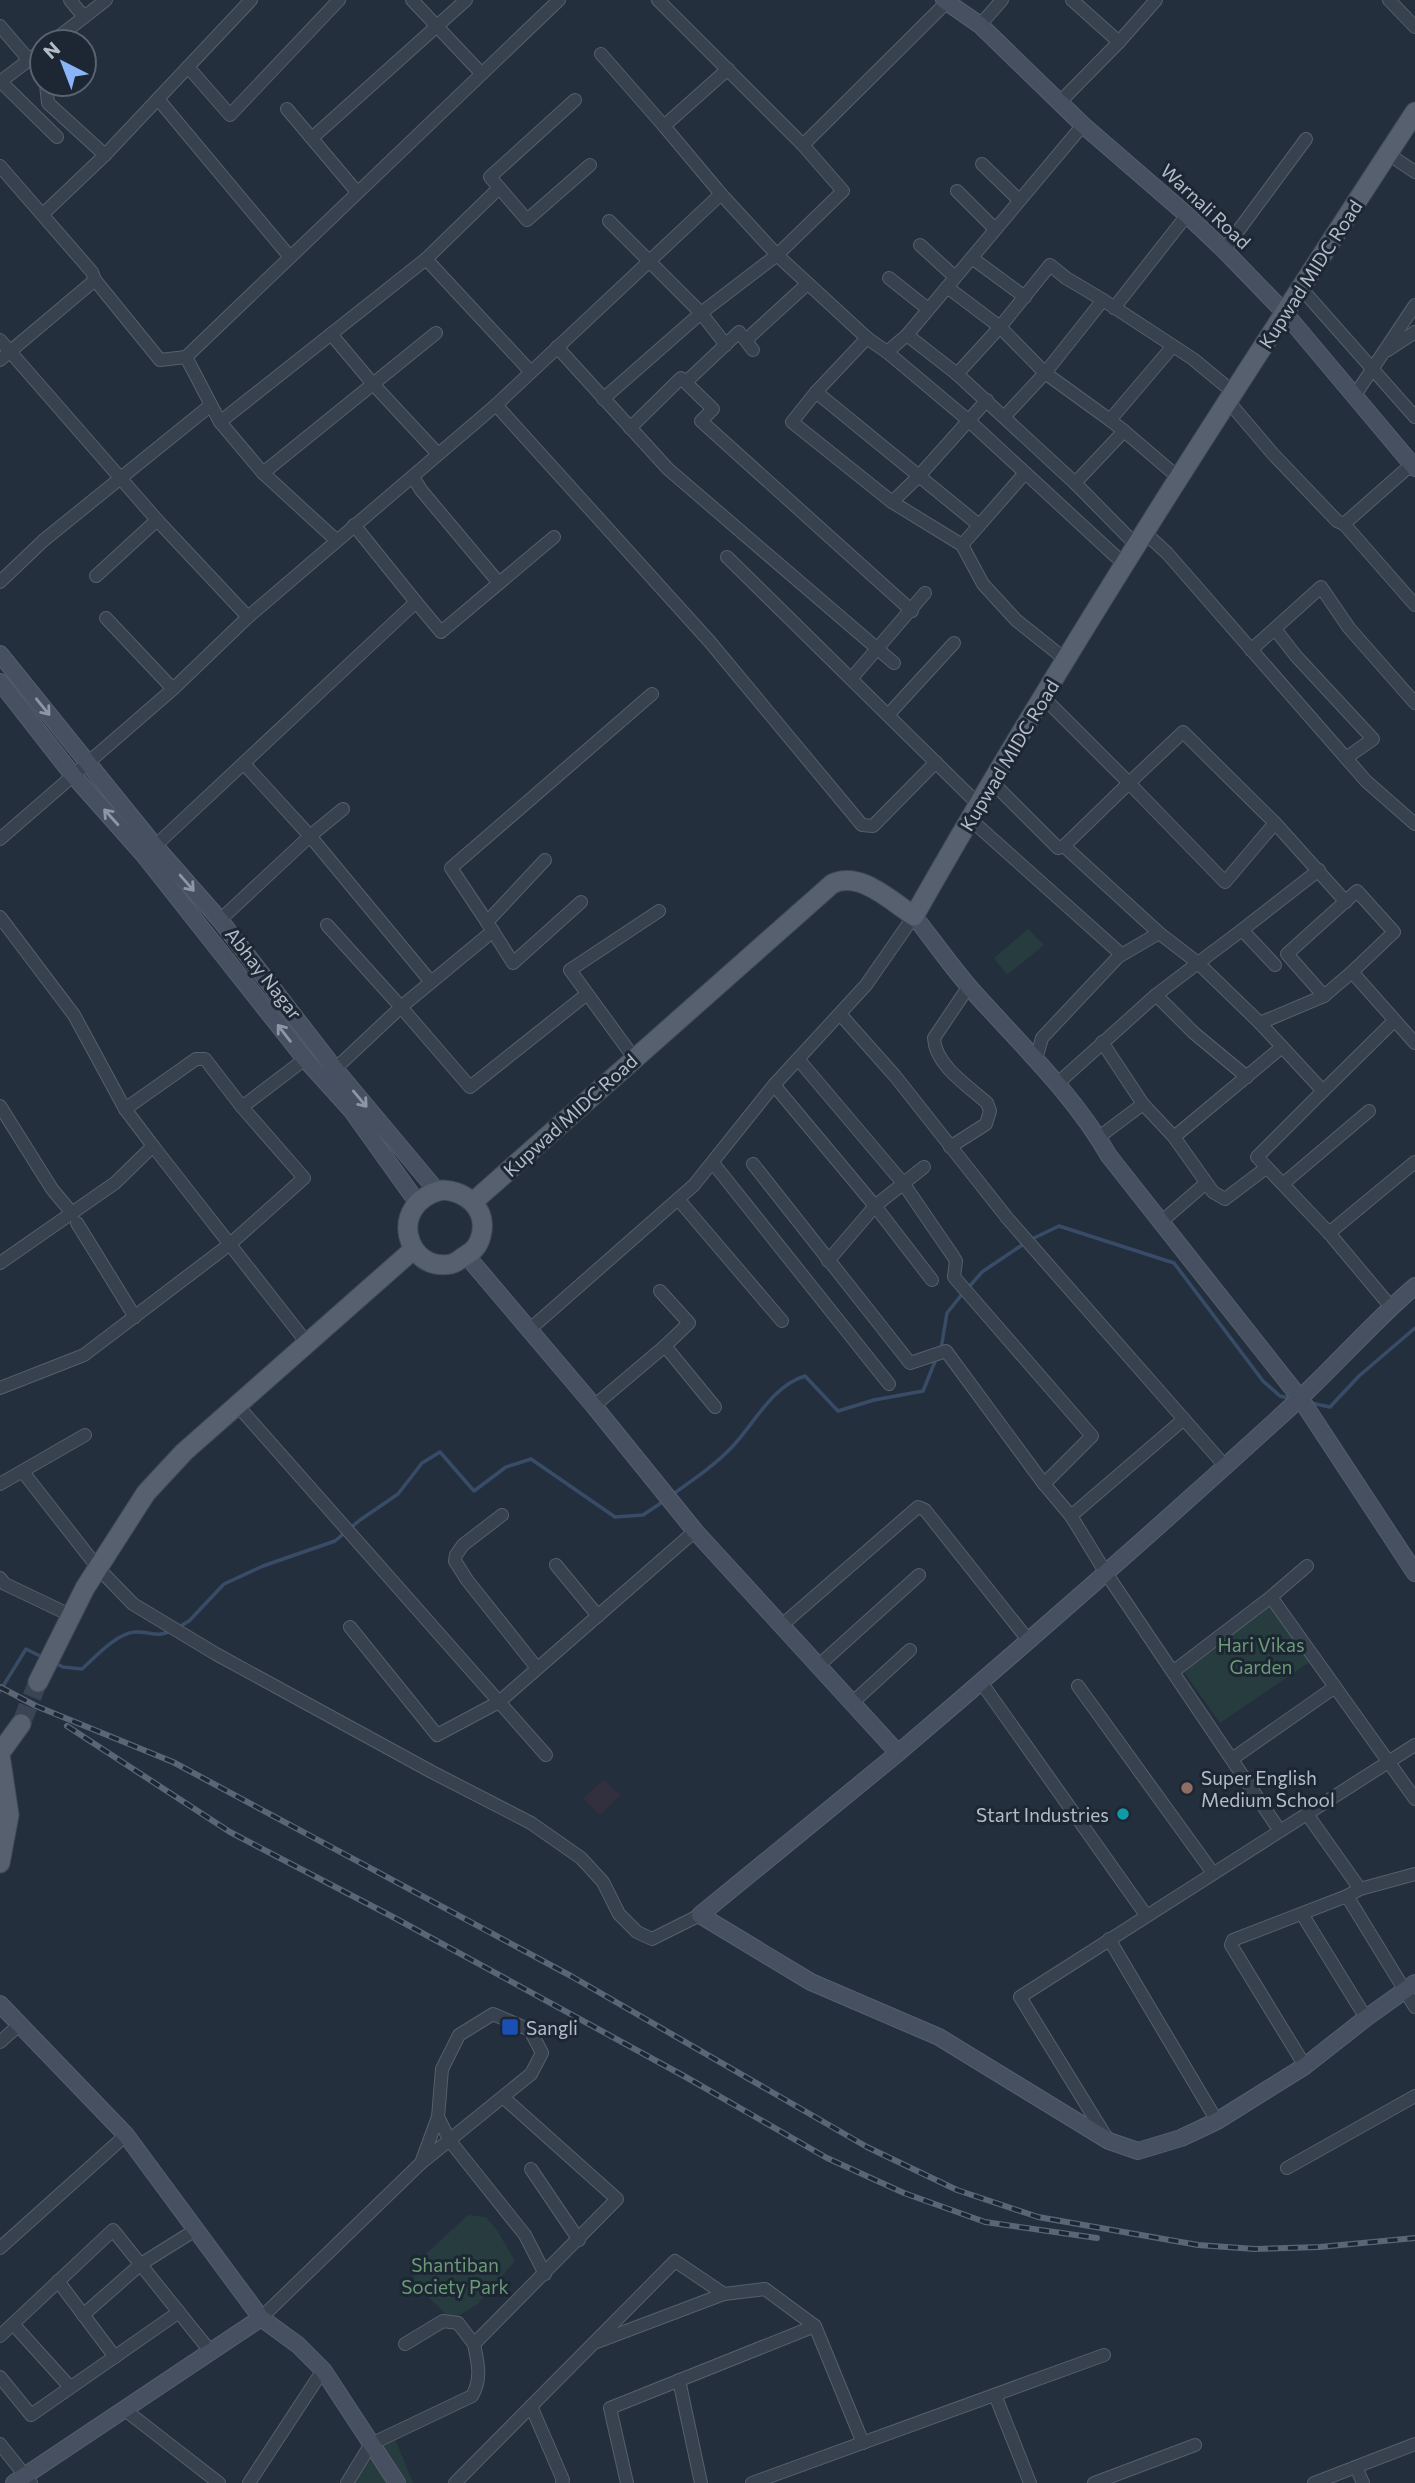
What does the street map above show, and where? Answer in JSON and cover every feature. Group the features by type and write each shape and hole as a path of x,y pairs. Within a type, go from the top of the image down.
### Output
{"main road":[{"name":"Warnali Road","path":"947,1 980,25 1083,125 1224,250 1284,313 1414,466"},
{"name":"Kupwad MIDC Road","path":"473,1202 832,884 841,880 859,882 914,916 1140,539 1415,112"},
{"path":"0,654 155,846 220,920 335,1069 437,1191"},
{"name":"Abhay Nagar","path":"0,682 72,774 143,854 305,1059 352,1111 417,1202"},
{"path":"914,916 969,986 1058,1083 1099,1137 1109,1156 1300,1398 1415,1573"},
{"path":"437,1191 454,1191 464,1195 473,1202 482,1222 482,1233 473,1252 454,1264 432,1262 414,1249 407,1228 417,1202 437,1191"},
{"path":"38,1682 71,1615 146,1493 184,1452 414,1249"},
{"path":"466,1255 695,1531 898,1753"},
{"path":"1410,1987 1305,2066 1217,2121 1181,2138 1138,2151 1109,2141 939,2037 811,1982 700,1915 1030,1641 1300,1398 1415,1286"},
{"path":"0,1863 9,1815 0,1754 21,1724"},
{"path":"0,2004 18,2026 126,2135 261,2318 298,2345 323,2370 397,2483"},
{"path":"24,2480 261,2318"}],"street":[{"path":"70,0 84,17"},
{"path":"70,28 106,0"},
{"path":"43,214 106,155 251,0"},
{"path":"188,67 230,115 340,0"},
{"path":"412,0 481,73"},
{"path":"312,138 466,0"},
{"path":"0,166 92,272 95,280 160,360 186,357 559,0"},
{"path":"603,399 701,313 777,255 843,191 803,145 658,0"},
{"path":"980,25 1002,0"},
{"path":"1072,0 1119,41"},
{"path":"1060,102 1156,0"},
{"path":"1389,0 1415,27"},
{"path":"803,145 947,1"},
{"path":"0,26 28,59"},
{"path":"601,54 777,255 867,338 968,420 1125,564"},
{"path":"28,61 0,82 57,137"},
{"path":"664,126 728,69"},
{"path":"47,98 48,103 106,155"},
{"path":"158,99 290,257"},
{"path":"575,100 490,177 527,220 590,164"},
{"path":"287,109 357,192"},
{"path":"887,352 907,335 1083,125"},
{"path":"1224,250 1306,139"},
{"path":"1388,154 1415,172"},
{"path":"982,164 1019,200"},
{"path":"220,422 426,258 499,188"},
{"path":"957,191 995,229"},
{"path":"0,839 173,689 248,617 336,540 496,405 721,194"},
{"path":"1004,416 1109,304 1187,215"},
{"path":"609,221 701,313 726,345"},
{"path":"920,245 951,282 1045,373 1124,431 1179,478"},
{"path":"426,258 530,371"},
{"path":"972,258 1025,297"},
{"path":"957,373 1000,327 1050,265 1193,359 1230,397 1273,454 1337,521 1344,524 1415,605"},
{"path":"889,278 929,309"},
{"path":"5,356 95,280"},
{"path":"686,382 739,332 749,345 806,286"},
{"path":"1300,288 1415,416"},
{"path":"1354,395 1415,305"},
{"path":"1382,354 1415,332"},
{"path":"263,473 436,333"},
{"path":"331,334 438,454"},
{"path":"907,335 957,373 1075,483 1140,539 1167,553 1366,781 1415,824"},
{"path":"867,338 792,422 892,502 962,545 983,584 1016,620 1066,660"},
{"path":"0,340 5,356 248,617"},
{"path":"1110,421 1173,346"},
{"path":"557,347 668,469 894,663"},
{"path":"186,357 220,422 263,473 336,540"},
{"path":"630,428 681,378 712,409 701,421 912,611"},
{"path":"816,392 979,525"},
{"path":"892,502 918,477 986,400"},
{"path":"0,582 44,540 211,405"},
{"path":"496,405 710,642 862,825 873,826 936,762"},
{"path":"1075,483 1124,431"},
{"path":"1344,524 1414,466"},
{"path":"962,545 1025,473"},
{"path":"413,477 499,583"},
{"path":"96,576 157,520"},
{"path":"354,525 441,632 554,537"},
{"path":"727,557 936,762 975,812 1121,954 1118,957"},
{"path":"1251,650 1321,587 1349,628 1415,703"},
{"path":"851,679 925,593"},
{"path":"155,846 416,602"},
{"path":"106,618 173,689"},
{"path":"1275,629 1296,656 1373,739 1346,758"},
{"path":"888,715 954,643"},
{"path":"581,902 513,963 451,868 652,694"},
{"path":"1044,698 1225,882 1275,823"},
{"path":"993,783 1058,848 1065,846 1183,732 1275,823 1346,902"},
{"path":"246,766 310,836 431,982"},
{"path":"220,920 343,809"},
{"path":"1065,846 1159,933 1198,963 1260,1023 1323,1091"},
{"path":"335,1069 490,926 545,860"},
{"path":"1058,1083 1156,995 1319,870"},
{"path":"1260,1023 1324,996 1394,932 1357,891 1287,954 1324,996"},
{"path":"634,1058 570,970 659,911"},
{"path":"529,1330 678,1199 713,1164 774,1085 866,985 914,916"},
{"path":"0,917 74,1015 125,1109 307,1343"},
{"path":"327,925 470,1087 587,994"},
{"path":"1242,930 1275,965"},
{"path":"1036,1059 1042,1038 1118,957 1159,933"},
{"path":"1352,972 1415,1043"},
{"path":"950,1146 986,1124 990,1111 987,1103 946,1065 934,1047 934,1038 969,986"},
{"path":"1156,995 1195,1033 1247,1077"},
{"path":"840,1014 895,1076 1009,1219 1225,1466"},
{"path":"1391,1307 1329,1233 1257,1157 1394,1021"},
{"path":"1102,1042 1143,1104 1174,1137 1213,1192 1225,1199 1266,1168"},
{"path":"1174,1137 1282,1047"},
{"path":"0,1388 84,1355 230,1244 304,1178 242,1107 205,1059 200,1058 125,1109"},
{"path":"242,1107 305,1059"},
{"path":"797,1059 902,1183 956,1261 954,1277 1092,1436 1044,1484"},
{"path":"774,1085 875,1206 932,1280"},
{"path":"1099,1137 1143,1104"},
{"path":"1,1108 135,1317"},
{"path":"1284,1183 1369,1111"},
{"path":"0,1263 74,1218 153,1146"},
{"path":"1329,1233 1415,1162"},
{"path":"713,1164 889,1384"},
{"path":"753,1164 910,1363 946,1351 1044,1484 1071,1516 1106,1573 1280,1831"},
{"path":"828,1261 875,1206 924,1167"},
{"path":"1161,1222 1206,1183"},
{"path":"678,1199 782,1321"},
{"path":"594,1406 689,1323 660,1291"},
{"path":"665,1346 715,1407"},
{"path":"237,1405 546,1755"},
{"path":"1071,1516 1184,1419"},
{"path":"0,1484 85,1434"},
{"path":"23,1472 98,1568 134,1604 216,1654 531,1823 581,1858 603,1882 619,1914 637,1932 652,1940 700,1915"},
{"path":"782,1625 918,1507 925,1510 1030,1641"},
{"path":"502,1515 463,1545 456,1555 456,1561 467,1580 537,1668"},
{"path":"350,1627 437,1735 499,1702 695,1531"},
{"path":"556,1565 598,1616"},
{"path":"1174,1671 1307,1566"},
{"path":"818,1666 919,1575"},
{"path":"0,1578 5,1584 71,1615"},
{"path":"1271,1597 1415,1799"},
{"path":"852,1703 910,1650"},
{"path":"981,1682 1146,1915"},
{"path":"1078,1686 1213,1873"},
{"path":"1232,1759 1335,1687"},
{"path":"1109,2141 1020,1997 1415,1745"},
{"path":"1307,1814 1360,1889"},
{"path":"1305,2066 1231,1945 1233,1940 1360,1889 1415,1874"},
{"path":"1347,1896 1410,1987 1415,2007"},
{"path":"1302,1914 1366,2018"},
{"path":"1109,1939 1217,2121"},
{"path":"261,2318 421,2163 531,2074 542,2053 530,2030 493,2014 459,2035 442,2069 438,2117 421,2163"},
{"path":"0,2042 18,2026"},
{"path":"1287,2168 1415,2096"},
{"path":"474,2344 617,2199 504,2098"},
{"path":"438,2117 450,2141 525,2235 545,2274"},
{"path":"0,2248 126,2135"},
{"path":"531,2169 579,2239"},
{"path":"83,2315 142,2264 197,2228"},
{"path":"0,2336 113,2230 210,2351"},
{"path":"455,2483 675,2261 724,2294"},
{"path":"58,2281 115,2357"},
{"path":"592,2344 724,2294 765,2290 816,2326 863,2443"},
{"path":"0,2376 32,2415 179,2312"},
{"path":"347,2483 371,2444 472,2396 479,2385 474,2344 458,2323 443,2320 405,2344"},
{"path":"13,2324 70,2387"},
{"path":"627,2483 610,2408 816,2326"},
{"path":"752,2483 1104,2355"},
{"path":"250,2483 323,2370"},
{"path":"679,2380 701,2483"},
{"path":"995,2395 1030,2483"},
{"path":"531,2406 562,2483"},
{"path":"125,2410 219,2483"},
{"path":"0,2444 24,2480"},
{"path":"1314,2483 1415,2444"},
{"path":"1094,2483 1195,2445"},
{"path":"1356,2467 1363,2483"}],"shaded area":[{"path":"604,1780 620,1795 600,1815 583,1798"}],"green space":[{"path":"1028,929 1044,945 1007,975 994,958"},
{"name":"Hari Vikas Garden","path":"1270,1606 1311,1661 1220,1723 1184,1672"},
{"name":"Shantiban Society Park","path":"468,2215 486,2217 515,2261 478,2304 451,2320 414,2282 413,2266"},
{"path":"393,2434 413,2483 350,2483"}],"waterway":[{"path":"1032,1239 1059,1226 1174,1263 1263,1381 1280,1396 1293,1399"},
{"path":"968,1288 982,1272 1025,1243"},
{"path":"941,1349 947,1313 963,1293"},
{"path":"1311,1403 1330,1407 1359,1376 1415,1328"},
{"path":"673,1494 725,1454 773,1397 793,1381 805,1376 838,1411 874,1400 923,1391 936,1359"},
{"path":"179,1627 189,1621 224,1584 263,1566 335,1541 398,1494 422,1463 440,1452 474,1491 506,1467 531,1459 615,1517 643,1515 664,1501"},
{"path":"55,1663 63,1667 82,1669 107,1646 128,1633 158,1634 172,1630"},
{"path":"0,1691 26,1649 42,1657"}],"tunnel":[{"path":"21,1724 38,1682"}],"railway":[{"path":"0,1687 36,1706 173,1762 571,1976 867,2147 957,2190 1038,2217 1198,2245 1255,2249 1320,2247 1415,2238"},
{"path":"67,1726 230,1832 393,1917 684,2076 827,2158 904,2193 985,2222 1097,2238"}],"place":[{"name":"Super English Medium School","path":"1187,1788"},
{"name":"Start Industries","path":"1123,1814"},
{"name":"Sangli","path":"510,2027"}]}
